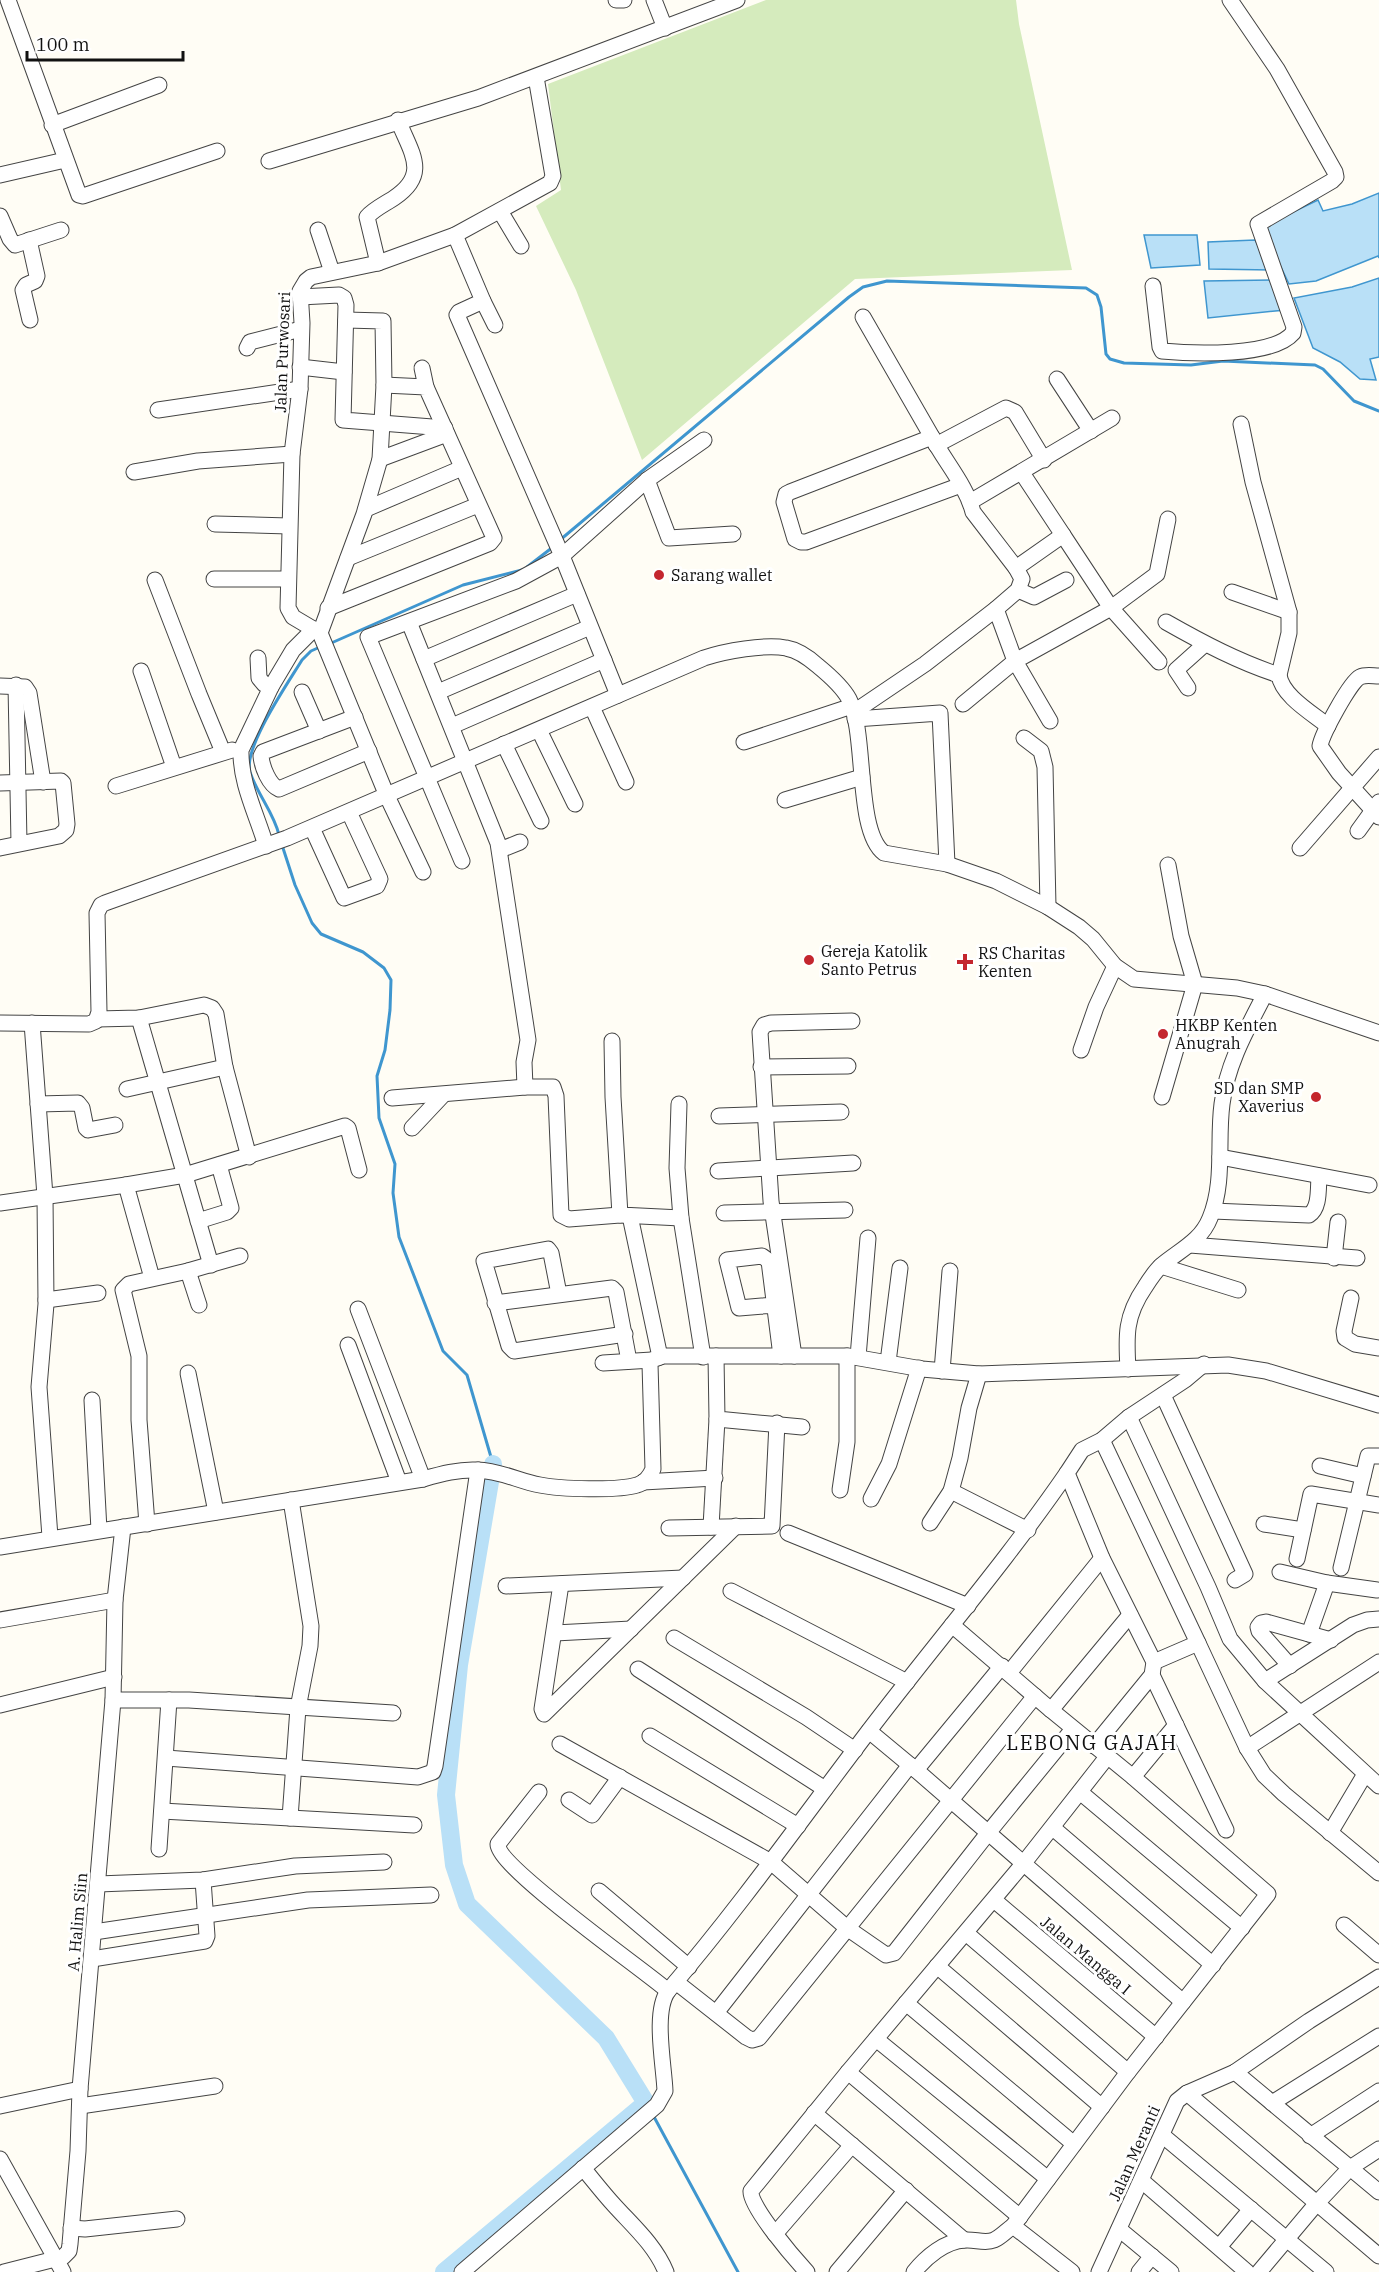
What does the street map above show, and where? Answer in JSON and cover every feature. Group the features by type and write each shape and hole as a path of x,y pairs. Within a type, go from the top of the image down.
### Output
{"street":[{"path":"8,0 77,193 83,196 218,151"},
{"path":"616,0 624,0"},
{"path":"654,0 665,28"},
{"path":"269,161 398,120 474,99 737,0"},
{"path":"1153,286 1162,351 1187,353 1264,349 1280,343 1293,333 1294,327 1258,224 1332,181 1335,172 1277,69 1230,0"},
{"name":"Jalan Purwosari","path":"319,633 293,617 288,608 292,454 300,389 300,291 306,281 332,272 378,263 455,236 550,183 553,179 536,77"},
{"path":"52,125 159,85"},
{"path":"378,263 367,217 407,189 417,167 398,120"},
{"path":"0,175 65,160"},
{"path":"500,211 521,246"},
{"path":"0,216 15,245 61,230"},
{"path":"318,230 332,272"},
{"path":"455,236 495,325"},
{"path":"29,240 37,276 35,281 26,285 23,290 30,320"},
{"path":"300,297 316,298 339,295 344,298 346,320 343,425 382,423 446,431"},
{"path":"483,301 457,315 561,554 618,695"},
{"path":"854,712 925,664 996,609 1018,590 1022,579 973,512 961,485 863,317"},
{"path":"268,846 245,784 249,757 271,687 293,650 319,633 366,509 380,459 384,385 383,321 346,320"},
{"path":"247,348 250,342 301,329"},
{"path":"300,367 344,372"},
{"path":"328,608 493,541 494,538 426,387 422,368"},
{"path":"1057,379 1091,431"},
{"path":"384,385 426,387"},
{"path":"158,410 300,389"},
{"path":"961,485 801,543 795,539 784,502 786,494 934,441 1006,408 1015,412 1044,460"},
{"path":"970,502 1112,418"},
{"path":"1241,424 1253,482 1289,612 1288,633 1279,675 1283,686 1295,699 1328,726"},
{"path":"380,459 446,431"},
{"path":"462,861 368,637 516,581 561,554 647,480 704,440"},
{"path":"134,472 198,461 292,454"},
{"path":"366,509 462,468"},
{"path":"1022,473 1111,608 1159,662"},
{"path":"647,480 669,538 732,534"},
{"path":"348,558 478,505"},
{"path":"963,704 1016,661 1111,608 1157,574 1168,519"},
{"path":"215,524 289,526"},
{"path":"1016,568 1063,534"},
{"path":"214,579 287,579"},
{"path":"155,580 224,752"},
{"path":"1018,590 1034,597 1066,580"},
{"path":"1232,592 1289,612"},
{"path":"423,659 577,594"},
{"path":"996,609 1016,661 1050,721"},
{"path":"409,622 500,850 529,1043 524,1062 525,1087"},
{"path":"1167,622 1205,644 1251,666 1279,675"},
{"path":"438,692 590,627"},
{"path":"319,633 387,796 423,873"},
{"path":"1188,688 1176,670 1205,644"},
{"path":"97,1019 97,913 101,905 268,846 312,828 668,672 712,656 778,647 799,652 818,666 842,689 854,712 873,839 878,849 884,854 947,864 996,880 1048,907 1086,932 1115,966 1134,979 1195,984 1265,994 1379,1033"},
{"path":"258,658 259,678 271,687"},
{"path":"452,726 604,660"},
{"path":"141,671 174,767"},
{"path":"1358,831 1377,810 1351,787 1320,746 1328,726 1355,681 1366,675 1379,676"},
{"path":"16,685 19,843"},
{"path":"0,686 25,687 29,693 43,782"},
{"path":"302,692 319,731"},
{"path":"592,707 626,782"},
{"path":"744,742 854,712 939,712 947,864"},
{"path":"116,786 224,752 249,757 355,717"},
{"path":"539,730 575,804"},
{"path":"1024,738 1041,751 1045,767 1048,907"},
{"path":"504,744 541,821"},
{"path":"249,757 273,786 279,789 369,751"},
{"path":"1300,848 1379,757"},
{"path":"785,800 862,777"},
{"path":"0,783 58,780 63,783 66,830 60,836 0,848"},
{"path":"312,828 345,899 377,886 380,882 349,812"},
{"path":"500,850 520,842"},
{"path":"1161,1097 1195,984 1181,936 1168,865"},
{"path":"1081,1050 1096,1007 1115,966"},
{"path":"1128,1370 1126,1337 1128,1320 1143,1289 1161,1266 1190,1245 1204,1230 1213,1211 1219,1178 1222,1102 1228,1072 1265,994"},
{"path":"0,1023 89,1024 97,1019 139,1018 204,1005 210,1006 216,1014 225,1067 249,1157"},
{"path":"139,1018 211,1265"},
{"path":"788,1356 769,1167 760,1032 764,1025 771,1023 852,1021"},
{"path":"32,1023 45,1196 46,1300 39,1387 50,1538"},
{"path":"612,1041 613,1097 625,1216 656,1358 650,1366 653,1466 649,1476 643,1482"},
{"path":"761,1067 848,1066"},
{"path":"127,1089 225,1067"},
{"path":"392,1098 550,1086 555,1090 561,1215 569,1219 625,1216 681,1218"},
{"path":"412,1128 444,1095"},
{"path":"38,1104 78,1103 88,1130 114,1125"},
{"path":"679,1104 677,1168 681,1218 710,1357 717,1419 711,1527"},
{"path":"719,1116 841,1112"},
{"path":"0,1203 184,1175 345,1126 348,1128 359,1170"},
{"path":"1220,1157 1369,1185"},
{"path":"718,1171 853,1163"},
{"path":"198,1221 227,1212 231,1208 219,1166"},
{"path":"1213,1211 1309,1215 1314,1212 1316,1206 1319,1176"},
{"path":"126,1185 152,1278"},
{"path":"724,1213 845,1210"},
{"path":"1334,1258 1338,1222"},
{"path":"840,1490 847,1442 852,1356 868,1238"},
{"path":"1190,1245 1357,1258"},
{"path":"559,1293 550,1250 533,1251 484,1261 509,1346 514,1351 625,1334"},
{"path":"147,1524 139,1420 139,1356 123,1290 129,1284 188,1271 240,1256"},
{"path":"1161,1266 1239,1290"},
{"path":"888,1362 900,1268"},
{"path":"188,1271 199,1305"},
{"path":"942,1371 950,1271"},
{"path":"495,1303 605,1287 614,1289 629,1360"},
{"path":"46,1300 98,1293"},
{"path":"1351,1298 1344,1331 1345,1338 1354,1344 1379,1348"},
{"path":"774,1305 788,1356"},
{"path":"358,1309 423,1479"},
{"path":"348,1345 399,1482"},
{"path":"603,1363 656,1358 852,1356 919,1368 979,1374 1128,1370 1204,1365 1257,1369 1379,1404"},
{"path":"462,2272 657,2105 665,2093 661,2013 663,2001 672,1987 771,1862 907,1682 1028,1530 1081,1452 1102,1440 1129,1417 1204,1365"},
{"path":"871,1499 889,1464 919,1368"},
{"path":"188,1373 216,1512"},
{"path":"930,1523 951,1491 960,1458 969,1408 979,1374"},
{"path":"1163,1395 1245,1574 1235,1580"},
{"path":"92,1400 99,1530"},
{"path":"1129,1417 1228,1635 1265,1681 1379,1786"},
{"path":"717,1419 802,1427"},
{"path":"669,1528 772,1527 777,1424"},
{"path":"1102,1440 1247,1748 1264,1775 1379,1873"},
{"path":"1341,1568 1368,1456 1379,1456"},
{"path":"1320,1466 1363,1476"},
{"path":"0,1547 423,1479 457,1471 478,1470 502,1473 528,1482 554,1487 633,1486 643,1482 714,1478"},
{"path":"166,1758 418,1777 433,1772 478,1470"},
{"path":"1067,1473 1176,1725 1226,1830"},
{"path":"951,1491 1028,1530"},
{"path":"1297,1558 1312,1494 1379,1505"},
{"path":"290,1818 298,1708 310,1646 311,1626 291,1500"},
{"path":"1264,1524 1303,1530"},
{"path":"561,1584 542,1709 544,1714 736,1526"},
{"name":"A. Halim Siin","path":"59,2266 69,2251 78,2229 80,2089 113,1700 115,1600 123,1527"},
{"path":"788,1533 968,1606"},
{"path":"716,2013 808,1895 913,1767 1006,1670 1102,1558"},
{"path":"1280,1572 1327,1583 1377,1590"},
{"path":"506,1586 683,1578"},
{"path":"1309,1634 1327,1583"},
{"path":"731,1591 907,1682"},
{"path":"0,1620 115,1600"},
{"path":"1051,1710 1130,1615"},
{"path":"1265,1681 1361,1621 1379,1619"},
{"path":"1290,1666 1259,1631 1259,1625 1266,1622 1331,1640"},
{"path":"914,2272 926,2258 943,2248 964,2240 985,2242 994,2240 1017,2221 1128,2072 1268,1896 1133,1777 1073,1729 952,1625"},
{"path":"555,1633 631,1629"},
{"path":"674,1638 806,1717 855,1750"},
{"path":"1094,1746 1153,1669 1198,1643"},
{"path":"1247,1748 1379,1662"},
{"path":"638,1669 825,1788"},
{"path":"0,1705 114,1677"},
{"path":"539,1792 498,1844 500,1852 588,1930 672,1987 716,2013 748,2038 759,2038 1035,1696"},
{"path":"113,1700 169,1700 393,1713"},
{"path":"159,1849 169,1700"},
{"path":"1133,1777 1176,1725"},
{"path":"560,1744 771,1862 882,1955 892,1954 1073,1729"},
{"path":"869,1731 1183,2002"},
{"path":"650,1736 798,1826"},
{"path":"807,2272 751,2199 751,2191 848,2072 994,1900 1107,1757"},
{"path":"1330,1833 1365,1774"},
{"path":"568,1800 592,1815 620,1777"},
{"path":"1080,1792 1242,1928"},
{"path":"162,1811 414,1825"},
{"path":"1053,1828 1213,1965"},
{"path":"98,1884 202,1880 295,1866 384,1862"},
{"path":"92,1959 205,1941 207,1936 202,1880"},
{"path":"599,1891 689,1967"},
{"path":"94,1932 308,1900 431,1895"},
{"name":"Jalan Mangga I","path":"994,1900 1156,2037"},
{"path":"1344,1924 1379,1955"},
{"path":"966,1933 1128,2072"},
{"path":"937,1966 1102,2107"},
{"name":"Jalan Meranti","path":"1102,2270 1175,2104 1187,2093 1235,2072 1309,2021 1379,1977"},
{"path":"906,2003 1074,2144"},
{"path":"1272,2103 1379,2036"},
{"path":"876,2039 1048,2179"},
{"path":"848,2072 1072,2272"},
{"path":"1235,2072 1379,2192"},
{"path":"80,2106 216,2086"},
{"path":"0,2106 80,2089"},
{"path":"1310,2136 1379,2091"},
{"path":"1187,2093 1379,2256"},
{"path":"814,2113 964,2240"},
{"path":"1162,2134 1326,2272"},
{"path":"776,2234 852,2145"},
{"path":"1260,2272 1317,2203 1350,2168 1379,2149"},
{"path":"0,2159 59,2266 4,2272"},
{"path":"583,2168 614,2205 633,2223 664,2266"},
{"path":"1142,2181 1247,2272"},
{"path":"837,2272 906,2190"},
{"path":"1219,2247 1251,2209"},
{"path":"78,2229 177,2219"},
{"path":"1119,2229 1171,2272"},
{"path":"1139,2272 1152,2256"}],"green space":[{"path":"766,0 1016,0 1019,24 1072,270 855,279 642,460 576,290 536,206 561,190 548,84"}],"water":[{"path":"1379,193 1379,258 1378,256 1316,281 1289,284 1262,227 1318,200 1323,211 1352,204"},
{"path":"1144,235 1197,235 1200,265 1151,268"},
{"path":"1255,240 1271,270 1209,269 1208,242"},
{"path":"1379,278 1379,357 1370,359 1376,380 1360,379 1340,362 1313,348 1294,298 1352,287"},
{"path":"1274,280 1285,310 1208,318 1204,281"}],"waterway":[{"path":"560,540 849,297 863,287 887,281 1086,288 1097,295 1101,307 1106,354 1110,359 1124,363 1191,365 1223,361 1315,365 1323,369 1354,401 1379,411"},
{"path":"527,567 553,547"},
{"path":"329,644 463,585 522,570"},
{"path":"279,835 253,780 250,761 260,732 287,684 302,660 311,651 320,647"},
{"path":"282,845 295,885 312,923 321,934 363,952 384,968 391,980 385,1050 377,1076 379,1118 395,1164 393,1193 399,1237 443,1351 467,1375 493,1464"},
{"path":"444,2272 646,2103 606,2038 467,1904 454,1865 446,1795 459,1665 493,1464"},
{"path":"653,2115 738,2272"}],"place":[{"name":"Sarang wallet","path":"659,575"},
{"name":"Gereja Katolik Santo Petrus","path":"809,960"},
{"name":"RS Charitas Kenten","path":"965,962"},
{"name":"HKBP Kenten Anugrah","path":"1163,1034"},
{"name":"SD dan SMP Xaverius","path":"1316,1097"}],"district":[{"name":"LEBONG GAJAH","path":"1092,1742"}]}
